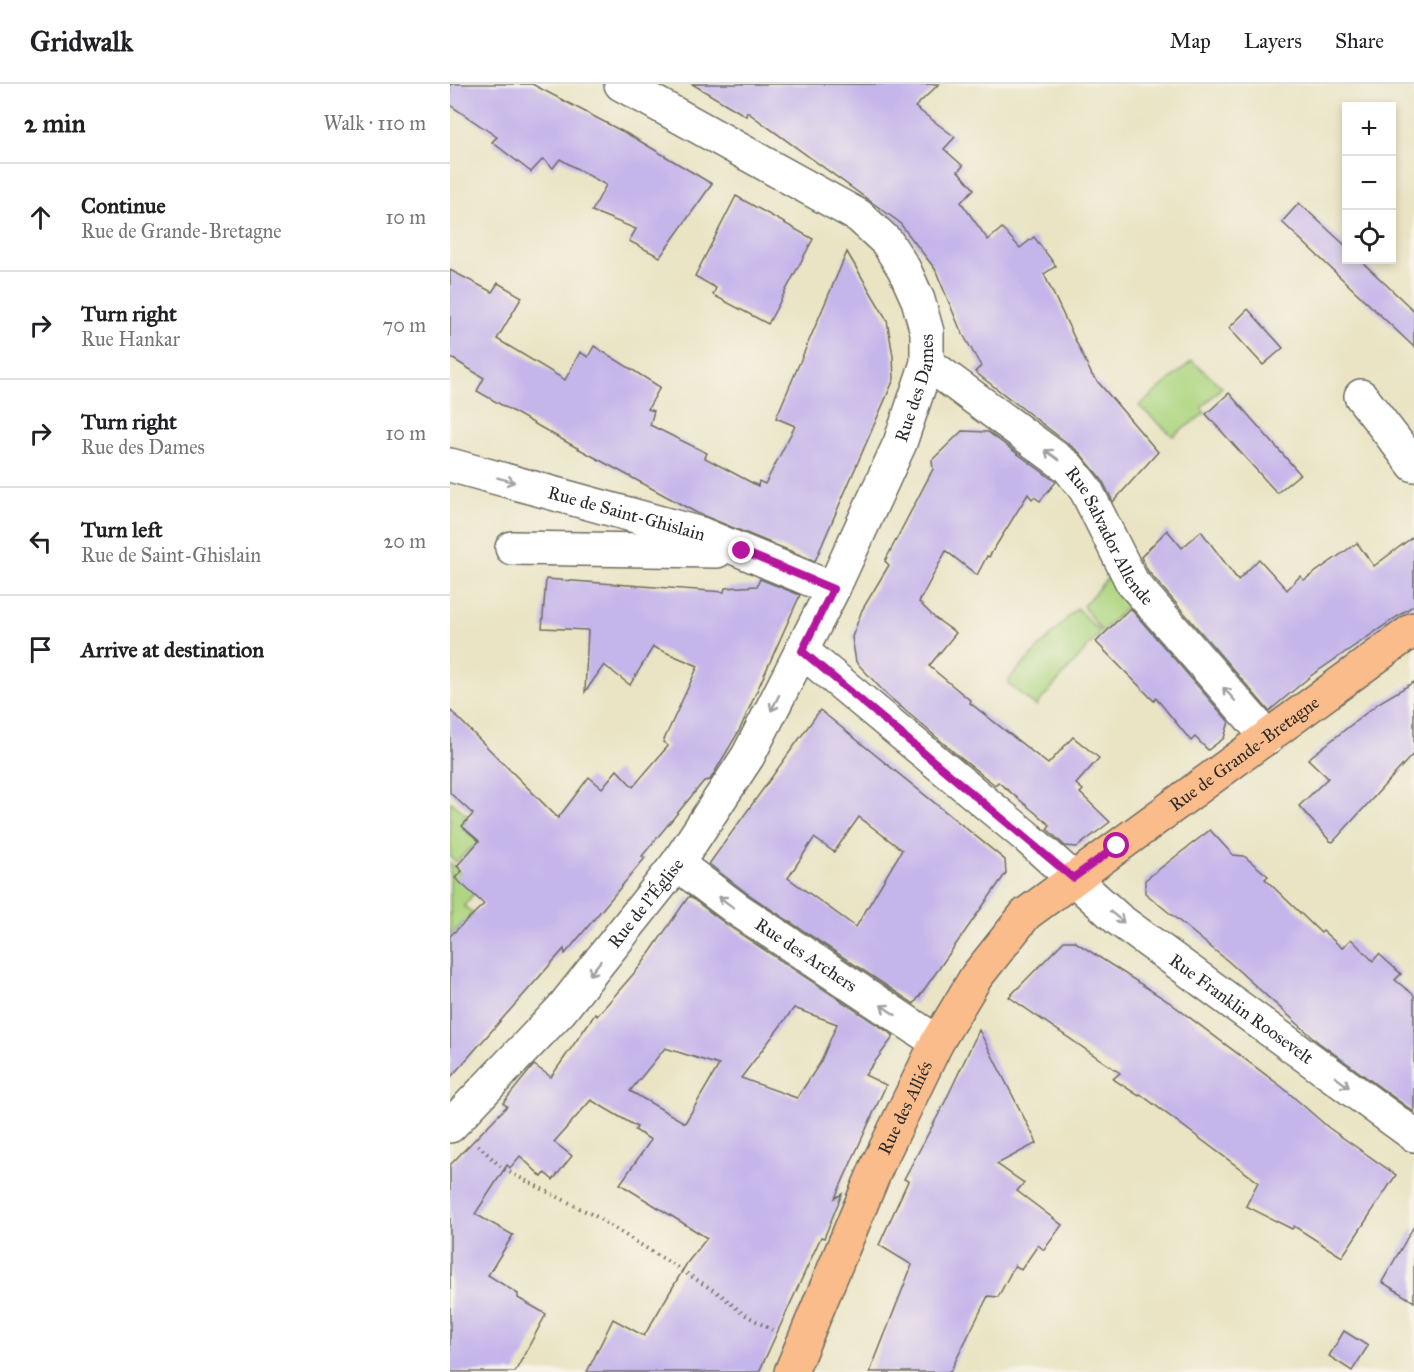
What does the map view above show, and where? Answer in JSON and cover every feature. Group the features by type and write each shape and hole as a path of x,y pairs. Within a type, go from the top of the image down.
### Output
{"main road":[{"name":"Rue de Grande-Bretagne","path":"1073,878 1268,738 1414,629"},
{"name":"Rue des Alliés","path":"798,1357 878,1164 937,1042 976,976 1026,914 1073,878"}],"street":[{"name":"Rue des Dames","path":"621,84 859,216 887,242 904,269 918,300 927,332 927,363 900,443 802,651"},
{"name":"Rue Salvador Allende","path":"927,363 1068,467 1086,490 1132,582 1268,738"},
{"path":"1361,396 1414,465"},
{"name":"Rue de Saint-Ghislain","path":"450,465 701,534 833,589"},
{"path":"512,548 742,551"},
{"name":"Rue de l'Église","path":"452,1124 561,1010 677,864 748,756 802,651"},
{"name":"Rue Franklin Roosevelt","path":"802,651 1118,918 1414,1135"},
{"name":"Rue des Archers","path":"677,864 737,909 937,1042"}],"path":[{"path":"452,1124 503,1169 595,1216 721,1295 798,1357"}],"green space":[{"path":"1192,361 1222,387 1201,408 1205,413 1173,436 1139,406"},
{"path":"1111,574 1129,604 1102,632 1083,606"},
{"path":"1077,608 1100,633 1036,706 1008,684 1011,677"},
{"path":"450,801 467,815 463,828 505,866 497,872 472,847 456,862 450,857"},
{"path":"450,863 478,888 464,906 473,913 450,936"}],"building":[{"path":"450,84 532,84 633,137 712,184 660,257 629,241 636,229 592,211 606,185 560,159 553,168 543,159 531,172 492,142 497,137 450,105"},
{"path":"692,84 939,84 915,107 955,137 944,149 963,166 958,171 974,189 961,202 988,240 1002,228 1020,248 1034,237 1056,266 1044,274 1092,375 1158,452 1113,502 1102,480 1079,452 975,372 981,366 960,329 935,269 899,222 747,112 746,116"},
{"path":"736,196 813,239 768,324 713,295 716,288 695,276"},
{"path":"1299,203 1342,242 1342,264 1364,264 1414,311 1414,347 1282,222"},
{"path":"847,252 887,320 894,379 815,561 697,513 570,444 477,391 484,378 450,357 450,270 492,292 498,283 522,297 497,339 565,380 580,352 588,357 594,346 660,387 648,409 654,411 650,425 707,453 705,458 758,486 759,481 765,484 795,426 776,418"},
{"path":"1248,309 1283,348 1263,365 1229,328"},
{"path":"1229,393 1300,474 1277,493 1206,414"},
{"path":"962,431 988,432 1056,482 1040,501 1034,497 1032,499 1028,494 977,575 946,551 919,602 935,618 956,633 929,666 971,701 970,703 1048,764 1073,737 1099,758 1076,784 1083,790 1080,793 1110,822 1077,847 1065,846 1047,829 1050,825 998,782 995,785 962,759 887,695 856,662 852,637 862,610 889,565 885,561 933,469 932,460"},
{"path":"1167,530 1182,548 1201,531 1238,580 1259,559 1287,590 1300,576 1304,580 1357,543 1374,566 1414,536 1414,605 1312,675 1269,711 1148,571 1141,557"},
{"path":"546,579 724,592 725,588 757,586 760,579 800,595 739,731 710,780 704,781 642,856 645,858 565,954 564,949 450,1078 450,936 484,904 455,878 462,871 457,866 479,841 462,826 473,814 450,793 450,710 558,818 589,777 602,788 617,770 633,787 668,746 663,742 698,666 653,647 630,685 604,665 585,692 588,630 542,628"},
{"path":"1130,608 1229,722 1224,738 1208,750 1195,737 1191,741 1156,698 1154,701 1096,642"},
{"path":"1414,682 1414,753 1333,842 1330,841 1299,806 1328,778 1308,759 1380,702"},
{"path":"820,710 1005,860 1006,873 914,1004 748,894 709,864","holes":["859,817 902,850 856,927 788,878 814,838 834,852"]},
{"path":"1210,830 1233,855 1244,856 1268,876 1265,879 1321,933 1323,931 1342,948 1351,939 1373,961 1379,954 1401,974 1395,980 1414,995 1414,1112 1318,1042 1229,962 1145,893 1145,880"},
{"path":"689,896 727,925 894,1036 865,1075 886,1085 835,1198 842,1194 824,1238 821,1237 759,1372 587,1372 613,1319 644,1336 687,1263 707,1238 620,1184 651,1140 635,1130 637,1127 591,1100 554,1142 572,1156 553,1180 545,1173 542,1177 520,1156 510,1168 507,1165 475,1214 513,1235 488,1275 518,1294 518,1298 546,1314 515,1372 450,1372 450,1165 507,1106 503,1103 534,1065 551,1077 595,1014 597,1016 642,964","holes":["794,1008 837,1024 820,1063 797,1098 741,1078","665,1048 719,1065 685,1123 630,1091"]},
{"path":"1064,941 1074,941 1169,1002 1282,1087 1329,1128 1396,1175 1342,1257 1294,1226 1292,1229 1246,1206 1258,1182 1140,1094 1139,1096 1113,1079 1120,1073 1009,997"},
{"path":"979,1030 1037,1143 997,1164 1024,1183 1017,1191 1062,1225 1044,1250 1038,1245 1021,1270 1015,1265 998,1297 988,1296 950,1372 870,1372 912,1265 879,1245 908,1181 904,1179 943,1106"},
{"path":"1414,1226 1414,1302 1382,1282"},
{"path":"1344,1331 1368,1346 1352,1371 1329,1356"}],"route":[{"path":"742,551 833,589 802,651 1073,878 1117,846"}]}
